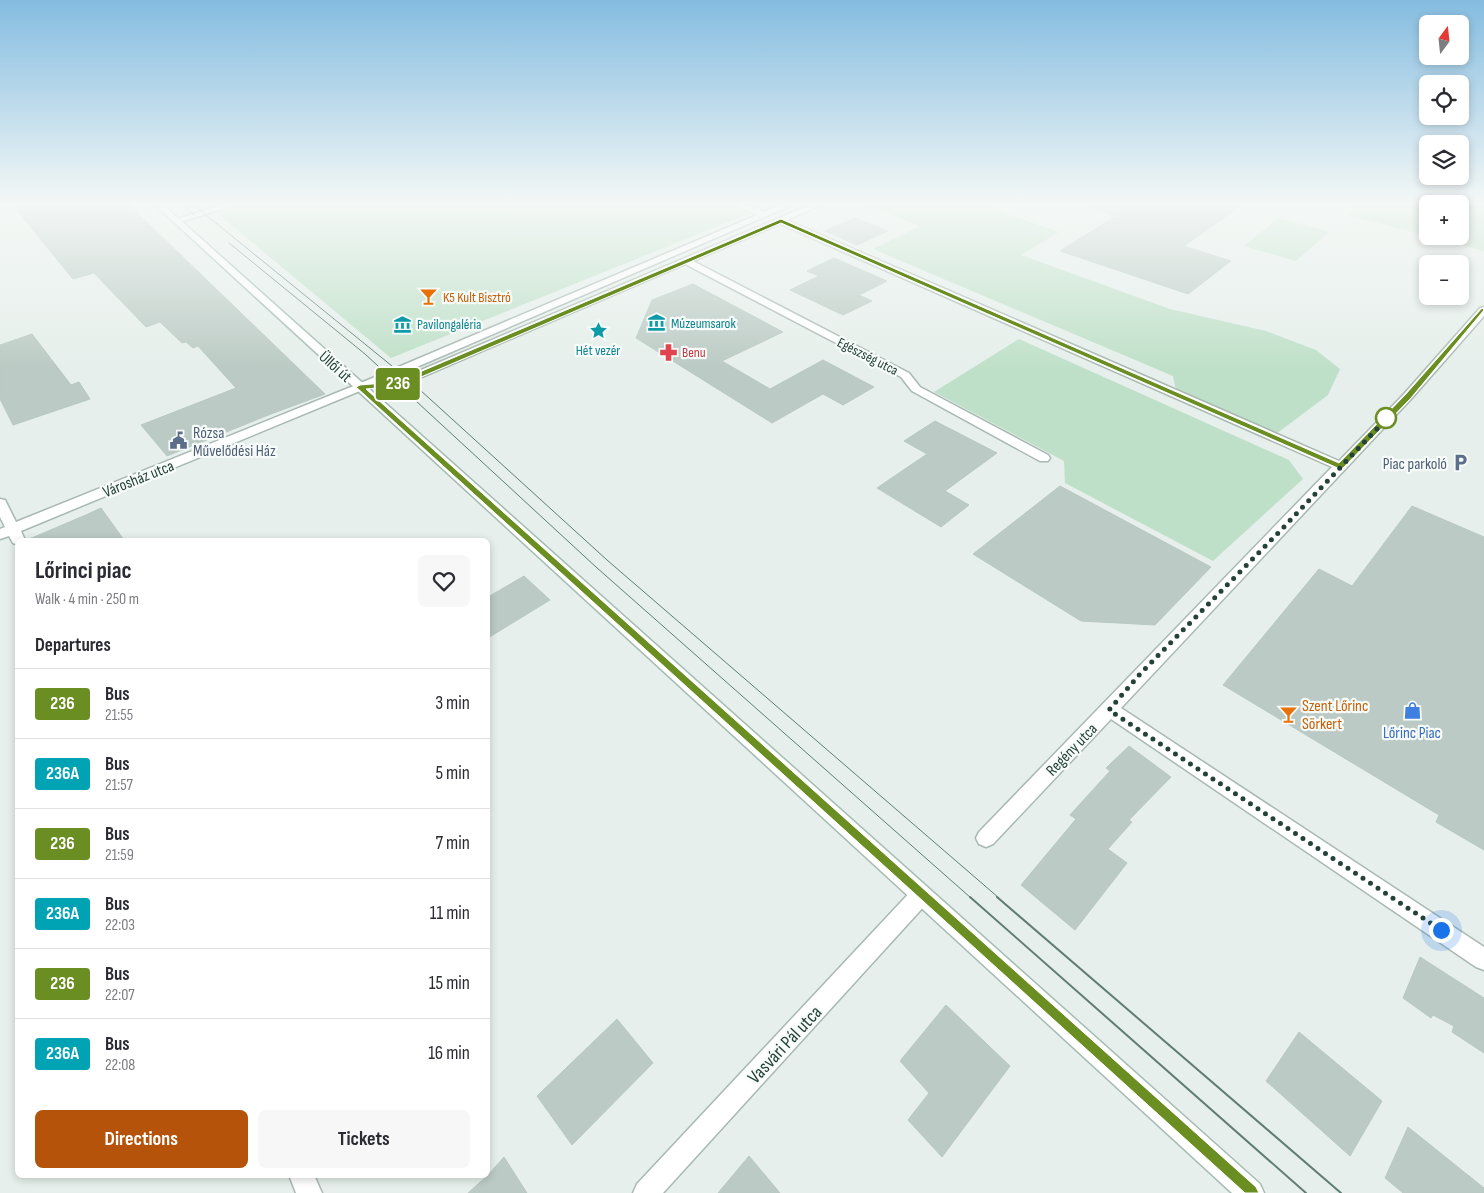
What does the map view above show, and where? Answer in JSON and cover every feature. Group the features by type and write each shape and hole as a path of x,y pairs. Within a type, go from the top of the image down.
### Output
{"street":[{"name":"Üllői út","path":"218,258 1251,1193"},
{"name":"Városház utca","path":"10,534 663,258"},
{"path":"360,387 397,384 694,258"},
{"path":"865,258 1340,466"},
{"name":"Egészség utca","path":"686,261 905,375 916,389 1044,458"},
{"name":"Regény utca","path":"986,838 1109,710 1140,674 1281,530 1408,396 1484,310"},
{"path":"490,331 502,339"},
{"path":"0,503 10,534"},
{"path":"1109,710 1484,959"},
{"name":"Vasvári Pál utca","path":"646,1193 921,895"},
{"path":"302,1178 309,1193"}],"green space":[{"path":"271,258 640,258 391,358"},
{"path":"893,258 1028,258 1170,309 1266,331 1316,350 1340,369 1328,395 1272,437 1177,395 1173,376"},
{"path":"1284,258 1300,258 1296,261"},
{"path":"1019,339 1289,460 1303,479 1213,561 1065,483 1064,461 934,392"}],"building":[{"path":"56,258 184,258 325,394 167,456 141,425 236,388 198,346 193,348 186,342 182,343 160,322 146,327 94,273 73,279"},
{"path":"834,258 887,281 859,295 872,301 843,315 790,290 819,276 807,271"},
{"path":"1080,258 1221,258 1231,261 1188,294"},
{"path":"693,284 783,332 722,361 770,389 823,360 874,387 843,405 823,394 772,423 636,338 652,300"},
{"path":"32,334 71,385 79,382 90,399 13,425 0,399 0,345"},
{"path":"935,421 997,453 945,491 969,505 941,527 877,488 927,454 904,441"},
{"path":"1060,486 1211,567 1155,625 1081,621 973,554"},
{"name":"Lőrinc Piac","path":"1412,506 1484,537 1484,850 1436,822 1439,815 1223,685 1319,569 1352,586"},
{"path":"101,508 123,538 32,538"},
{"path":"524,576 550,600 490,637 490,596"},
{"path":"1129,746 1171,777 1129,820 1132,822 1108,849 1127,863 1075,930 1021,885 1076,819 1070,815 1110,771 1106,768"},
{"path":"1420,957 1484,998 1484,1053 1452,1032 1454,1026 1433,1015 1431,1018 1403,998"},
{"path":"946,1005 1010,1066 942,1157 908,1120 929,1093 900,1061"},
{"path":"617,1019 653,1063 572,1145 537,1096"},
{"path":"1299,1032 1382,1101 1350,1156 1266,1081"},
{"path":"1408,1127 1484,1188 1484,1193 1403,1193 1385,1178"},
{"path":"749,1156 780,1193 718,1193"},
{"path":"504,1157 527,1193 468,1193 485,1178 490,1178 490,1173"}],"tram line":[{"path":"247,258 365,354 596,567 971,898"},
{"path":"259,258 408,379 607,560 999,898"},
{"path":"970,897 1306,1193"},
{"path":"997,897 1341,1193"}],"bus line":[{"name":"236","path":"694,258 397,384 360,387 1251,1193"},
{"name":"236","path":"865,258 1340,466 1408,396 1484,310"}],"place":[{"name":"K5 Kult Bisztró","path":"429,297"},
{"name":"Múzeumsarok","path":"657,323"},
{"name":"Pavilongaléria","path":"403,324"},
{"name":"Hét vezér","path":"598,330"},
{"name":"Benu","path":"668,352"},
{"name":"Rózsa Művelődési Ház","path":"179,441"},
{"name":"Piac parkoló","path":"1461,463"},
{"name":"Lőrinc Piac","path":"1412,710"},
{"name":"Szent Lőrinc Sörkert","path":"1288,714"}],"route":[{"path":"1386,418 1391,414 1140,674 1109,710 1441,930"}]}
